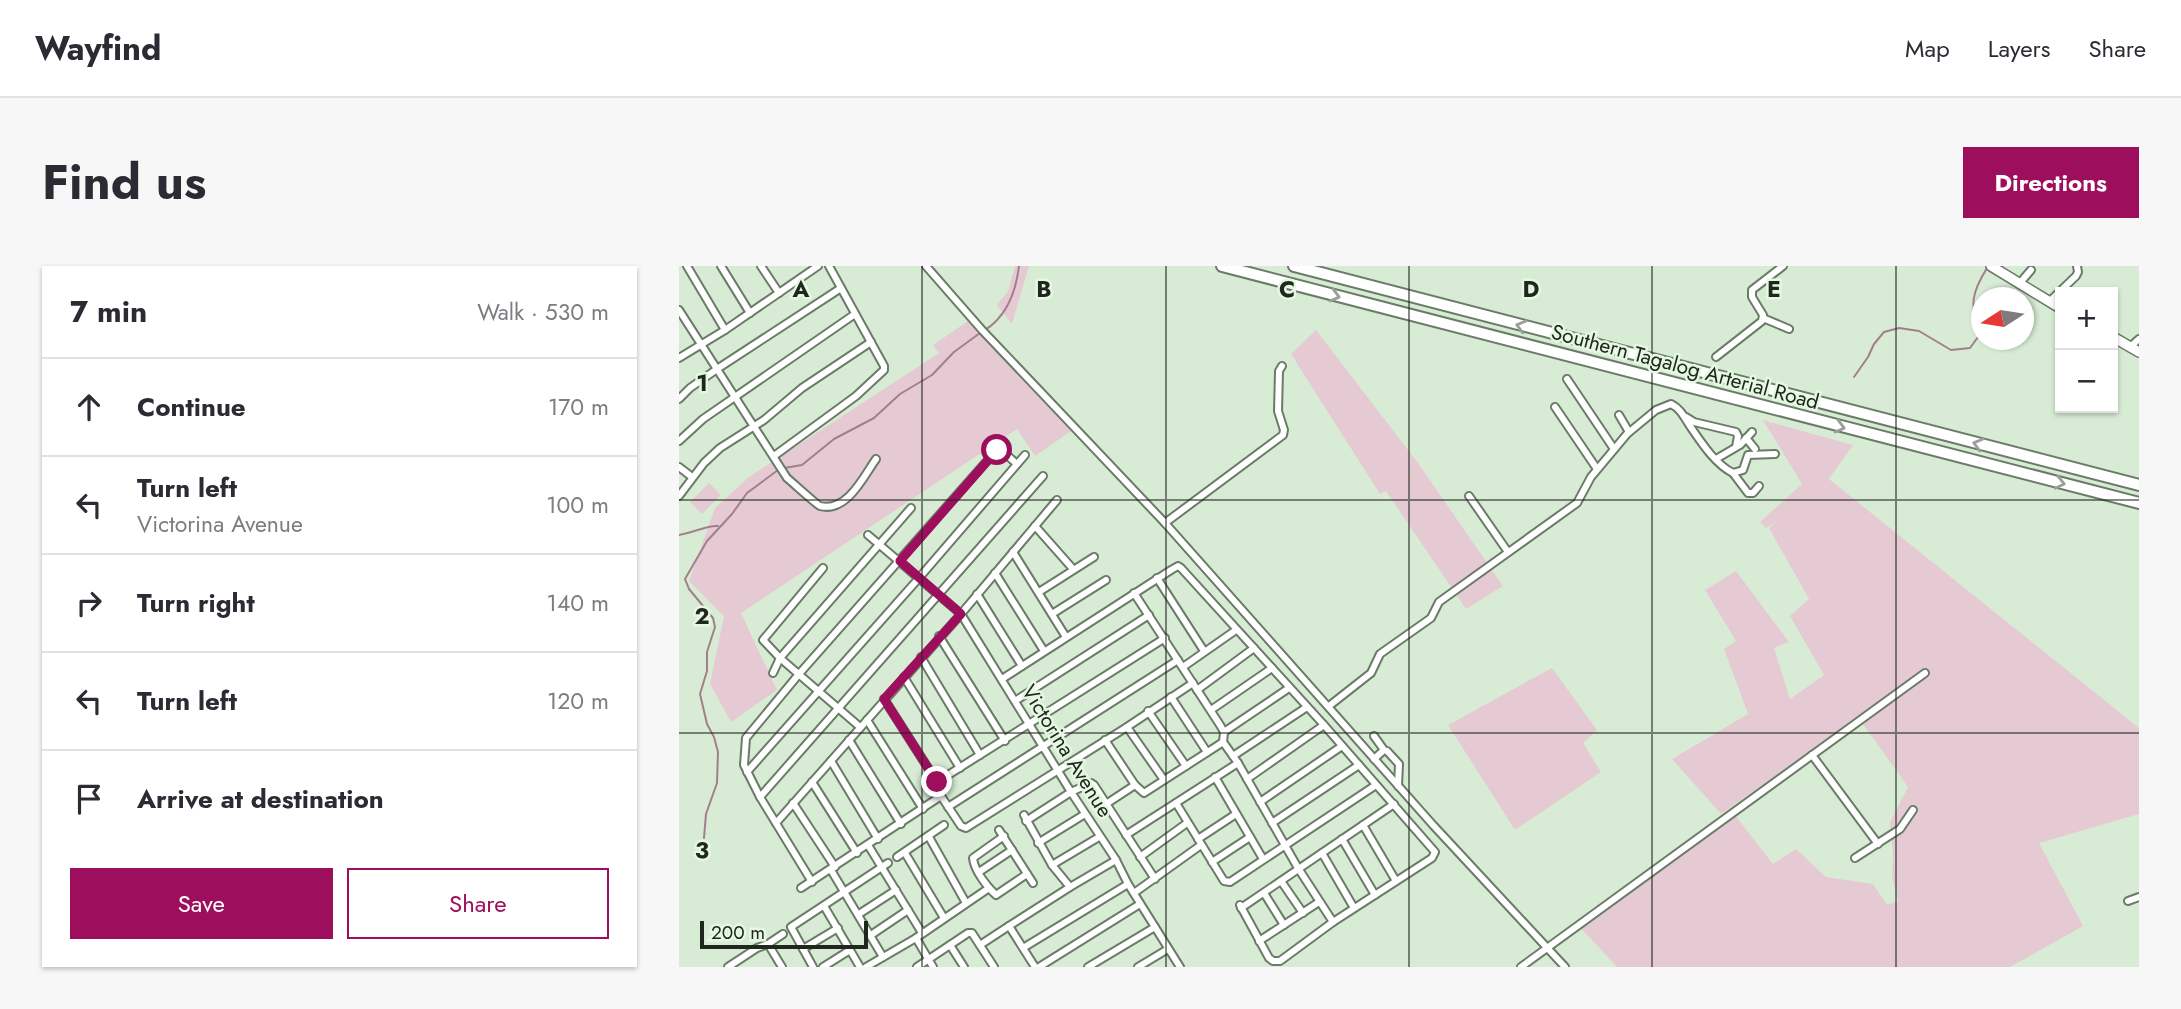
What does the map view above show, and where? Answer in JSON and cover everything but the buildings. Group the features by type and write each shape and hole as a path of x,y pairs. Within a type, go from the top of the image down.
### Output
{"highway":[{"name":"Southern Tagalog Arterial Road","path":"1222,266 2139,503"},
{"name":"Southern Tagalog Arterial Road","path":"1294,266 2139,485"}],"main road":[{"path":"1993,268 2055,304"},
{"path":"2118,340 2135,349"}],"street":[{"path":"687,266 726,330"},
{"path":"721,266 750,313"},
{"path":"761,266 779,293"},
{"path":"679,358 726,330 818,266"},
{"path":"773,456 856,397 884,370 829,266"},
{"path":"926,266 984,332 1164,523 1398,786 1565,967"},
{"path":"1783,266 1752,290 1752,297 1763,318 1789,328"},
{"path":"2050,301 2076,276 2077,266"},
{"path":"2019,284 2031,270"},
{"path":"679,399 717,369 841,288"},
{"path":"679,310 681,318 702,345 787,478 821,506 841,503 852,493 876,459"},
{"path":"679,441 695,425 855,314"},
{"path":"1716,357 1763,318"},
{"path":"2135,349 2139,339"},
{"path":"679,496 703,463 720,448 754,427 802,388 871,342"},
{"path":"1164,523 1283,435 1278,411 1279,371 1282,366"},
{"path":"1567,379 1614,449"},
{"path":"1329,706 1371,673 1380,654 1431,618 1439,602 1577,503 1597,469 1629,432 1656,410 1667,405 1678,408 1716,459 1733,473 1748,493 1753,493 1759,486"},
{"path":"1555,407 1597,469"},
{"path":"1619,415 1629,432"},
{"path":"1683,415 1694,422 1736,432 1737,447"},
{"path":"1716,459 1737,447 1752,432"},
{"path":"1746,438 1755,449"},
{"path":"812,882 747,772 744,765 748,733 994,453 1001,450 1017,464"},
{"path":"1733,473 1743,470 1748,455 1775,454"},
{"path":"747,772 1025,456"},
{"path":"679,467 692,477"},
{"path":"760,797 1043,476"},
{"path":"1469,496 1509,552"},
{"path":"776,823 961,614 1057,500"},
{"path":"773,673 780,658 911,508"},
{"path":"1035,526 1073,569"},
{"name":"Victorina Avenue","path":"868,535 961,614 1180,967"},
{"path":"1013,552 1066,637"},
{"path":"1039,592 1094,557"},
{"path":"1002,679 1157,578 1175,567 1181,568 1324,725 1394,804 1436,854 1333,922 1280,961 1273,961 1241,907 1394,804"},
{"path":"823,568 764,637 764,643 860,727"},
{"path":"995,573 1044,651"},
{"path":"1157,578 1204,651"},
{"path":"1052,614 1106,580"},
{"path":"1135,593 1211,710 1224,732 1223,742 1333,922"},
{"path":"977,594 1021,666"},
{"path":"1015,701 1149,615"},
{"path":"1183,667 1236,630"},
{"path":"939,636 1005,741"},
{"path":"937,782 1165,638"},
{"path":"1197,690 1254,648"},
{"path":"921,657 980,755"},
{"path":"948,807 1178,660"},
{"path":"1211,710 1272,668"},
{"path":"1521,967 1925,673"},
{"path":"904,677 960,768"},
{"path":"884,699 937,782 941,796 961,826 966,828 1193,683"},
{"path":"1224,732 1289,688"},
{"path":"1171,696 1207,752"},
{"path":"1233,756 1307,707"},
{"path":"1149,711 1186,766"},
{"path":"867,720 923,809"},
{"path":"1247,779 1324,725"},
{"path":"1126,727 1164,780"},
{"path":"1374,736 1384,750 1374,758"},
{"path":"849,740 901,824"},
{"path":"1105,740 1135,785 1144,793 1223,742"},
{"path":"1260,802 1342,746"},
{"path":"1387,751 1399,764 1398,786"},
{"path":"1812,755 1878,844"},
{"path":"831,761 879,839"},
{"path":"1126,835 1238,763"},
{"path":"1272,823 1359,765"},
{"path":"1215,778 1263,859"},
{"path":"812,782 857,853"},
{"path":"1070,887 1052,865 1025,818 1091,783 1155,879"},
{"path":"1106,804 1135,785"},
{"path":"1175,803 1224,881 1230,882 1376,785"},
{"path":"801,888 941,796"},
{"path":"793,803 883,957"},
{"path":"1855,858 1900,829 1913,810"},
{"path":"1038,842 1085,814"},
{"path":"1134,893 1237,814"},
{"path":"1140,856 1187,823"},
{"path":"897,858 944,825"},
{"path":"1363,825 1396,881"},
{"path":"1027,874 999,894 993,894 973,863 973,858 1001,833 1033,883"},
{"path":"929,837 966,903"},
{"path":"1052,865 1099,837"},
{"path":"1212,862 1250,837"},
{"path":"1342,839 1375,895"},
{"path":"868,845 885,865 933,967"},
{"path":"979,872 1013,850"},
{"path":"905,853 944,918"},
{"path":"1322,853 1354,908"},
{"path":"980,945 1116,860"},
{"path":"813,967 791,928 885,865"},
{"path":"1281,881 1303,913"},
{"path":"1023,948 1128,884"},
{"path":"866,967 989,888"},
{"path":"859,914 896,890"},
{"path":"1264,893 1284,925"},
{"path":"2128,901 2139,897"},
{"path":"1259,941 1319,902"},
{"path":"1009,926 1037,967 1140,904"},
{"path":"824,906 860,967"},
{"path":"871,936 908,911"},
{"path":"1088,967 1155,927"},
{"path":"803,950 838,929"},
{"path":"917,967 968,933 972,933 994,967"},
{"path":"728,967 782,934"},
{"path":"768,944 782,967"},
{"path":"950,945 964,967"},
{"path":"1138,967 1168,949"},
{"path":"823,967 849,950"}],"shaded area":[{"path":"1015,266 1029,266 1012,324 997,305 1008,291"},
{"path":"971,319 1074,429 1035,456 1017,429 741,613 777,690 731,722 710,684 724,616 689,581 715,508 749,477 939,353 933,345"},
{"path":"1316,330 1418,463 1503,586 1466,609 1386,491 1380,494 1291,354"},
{"path":"1763,420 1853,445 1829,479 2139,728 2139,814 2039,843 2083,926 2010,967 1617,967 1579,926 1734,814 1773,864 1796,849 1826,877 1873,884 1887,905 1898,901 1892,877 1890,822 1908,787 1858,717 1721,814 1672,759 1748,714 1724,649 1736,641 1705,590 1736,571 1789,642 1774,648 1790,699 1824,675 1790,616 1809,599 1769,528 1778,520 1766,528 1760,522 1802,484"},
{"path":"709,483 721,495 702,514 690,502"},
{"path":"1552,668 1597,730 1583,743 1601,772 1515,830 1448,725"}],"waterway":[{"path":"985,330 1005,310 1016,285 1019,266"},
{"path":"1854,377 1884,332 1899,328 1919,331 1951,350 1970,348 1978,337 1973,301 1977,286 1987,268"},
{"path":"784,468 802,465 834,439 874,418 900,394 932,375 954,352 980,333"},
{"path":"704,838 706,814 717,783 718,752 707,724 700,694 707,671 707,652 715,627 713,618 689,589 685,579 707,541 747,493 778,470"},
{"path":"679,535 718,526"}],"route":[{"path":"937,782 884,699 961,614 900,561 997,450"}]}
